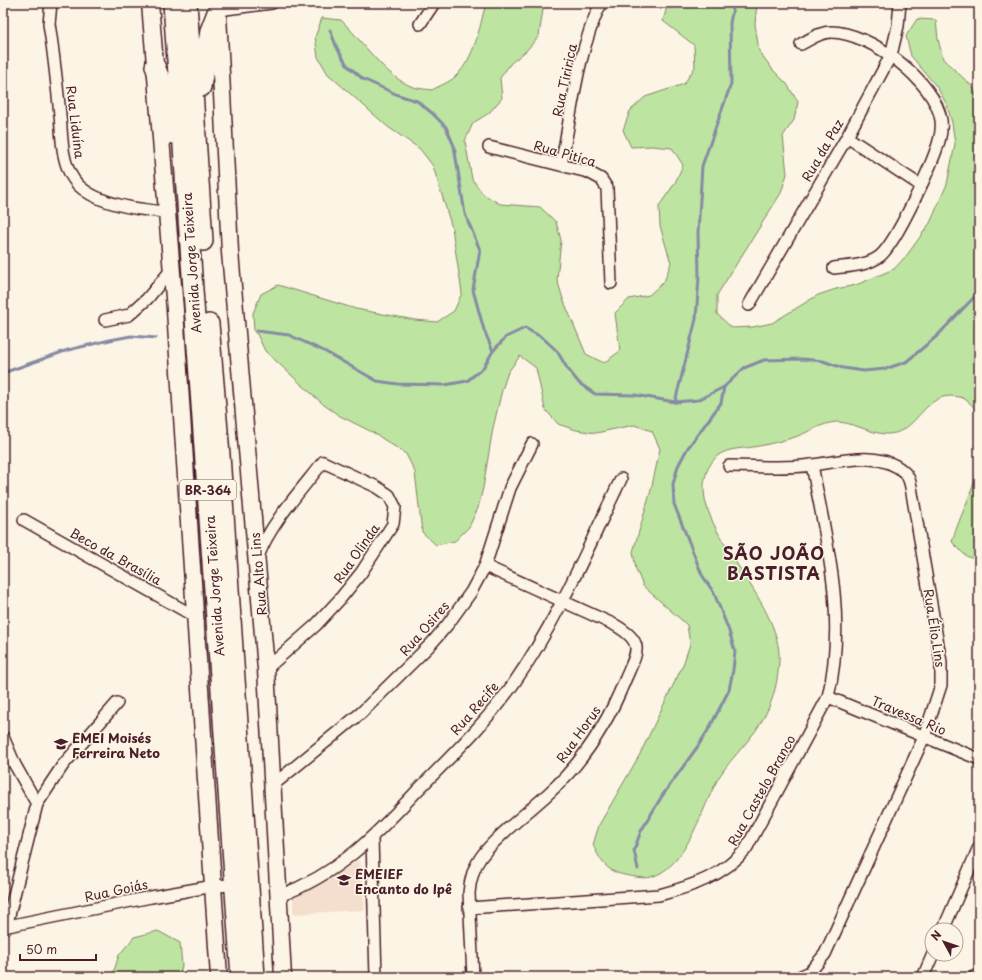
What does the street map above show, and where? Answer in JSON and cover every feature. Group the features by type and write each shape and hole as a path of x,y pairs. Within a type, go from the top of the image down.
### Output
{"highway":[{"name":"Avenida Jorge Teixeira","path":"172,3 241,977"},
{"name":"Avenida Jorge Teixeira","path":"187,3 255,977"},
{"path":"195,116 210,31 217,6"},
{"path":"155,66 163,88 188,220"}],"main road":[{"path":"150,3 172,269 219,977"},
{"name":"Rua Alto Lins","path":"217,6 230,252 266,669 279,896"},
{"path":"279,896 283,977"}],"street":[{"path":"217,6 272,3"},
{"path":"420,24 434,3"},
{"name":"Rua Tiririca","path":"562,165 581,62 601,3"},
{"name":"Rua da Paz","path":"749,304 847,137 891,55 898,26 900,3"},
{"name":"Rua Liduína","path":"50,8 65,159 74,182 109,202 122,206 167,212"},
{"path":"801,44 818,35 832,32 855,38 891,55 910,71 933,98 941,119 940,140 905,218 887,248 880,256 871,262 834,268"},
{"path":"847,137 920,185"},
{"name":"Rua Pitica","path":"489,148 562,165 597,176 607,188 611,283"},
{"path":"105,320 129,315 146,299 172,269"},
{"name":"Rua Osires","path":"273,785 361,713 431,644 457,613 485,566 510,488 532,444"},
{"name":"Rua Élio Lins","path":"729,466 812,465 846,459 878,460 905,473 910,482 942,669 937,700 924,737 825,954 810,972 799,977"},
{"name":"Rua Olinda","path":"256,562 266,538 323,462 384,490 392,499 395,507 393,524 361,573 316,625 266,669"},
{"name":"Rua Castelo Branco","path":"469,908 659,895 688,888 721,872 738,858 752,840 828,697 832,680 837,616 835,587 812,465"},
{"name":"Rua Recife","path":"279,896 299,888 327,872 372,839 500,702 533,654 562,600 621,479"},
{"name":"Beco da Brasília","path":"24,520 194,616"},
{"name":"Rua Horus","path":"473,977 469,908 470,881 482,855 551,792 581,758 599,734 615,706 634,657 636,646 630,635 562,600 485,566"},
{"name":"Travessa Rio","path":"828,697 979,759"},
{"path":"4,927 37,804 63,765 117,703"},
{"path":"3,737 15,765 37,804"},
{"path":"372,839 376,977"},
{"path":"946,922 979,847"},
{"name":"Rua Goiás","path":"4,927 152,897 214,886 234,885"},
{"path":"923,977 930,962"},
{"path":"974,977 979,974"}],"shaded area":[{"name":"EMEIEF Encanto do Ipê","path":"360,860 365,910 293,914 293,899"}],"green space":[{"path":"486,3 544,3 539,36 526,51 511,63 500,78 502,98 489,113 473,123 465,141 472,179 483,194 500,204 540,207 556,222 561,240 557,279 563,299 586,354 604,363 620,351 615,313 629,299 649,295 664,282 671,263 660,226 659,206 675,183 683,165 672,148 652,146 631,147 623,130 630,111 645,97 684,84 695,67 694,45 663,21 668,3 757,3 755,24 759,51 773,70 787,84 798,102 794,120 783,136 787,174 781,193 717,295 717,314 732,328 753,327 772,323 818,295 836,289 856,285 894,269 907,255 930,223 947,184 955,144 952,123 947,105 937,87 911,56 906,36 917,19 936,20 938,39 943,59 973,87 979,103 979,421 975,409 964,399 951,396 942,397 928,406 910,425 895,433 888,434 873,432 851,424 836,422 819,426 792,438 754,447 727,451 717,456 712,462 706,474 704,495 711,517 723,541 767,614 776,638 779,661 778,675 773,696 765,715 755,731 719,777 700,819 684,849 675,861 664,871 649,878 640,878 616,873 603,862 593,845 599,825 639,756 683,665 690,644 687,625 643,586 636,569 633,552 651,490 660,449 652,431 634,425 596,433 576,430 558,424 545,409 536,368 520,356 508,372 502,390 493,428 483,488 478,508 469,527 455,541 436,545 422,532 415,472 406,454 374,433 340,416 324,405 265,351 257,334 254,332 253,313 261,294 278,285 356,309 415,320 437,322 454,311 462,293 452,228 433,166 420,149 388,127 328,74 318,57 315,37 322,18 341,20 383,67 393,75 413,87 432,90 454,78 468,60 476,42"},
{"path":"979,461 979,561 966,556 952,542 971,492"},
{"path":"979,657 979,708 975,686"},
{"path":"158,931 180,943 182,966 179,977 112,977 119,955 134,937"}],"waterway":[{"path":"675,402 696,319 699,277 698,233 702,166 731,84 730,23 734,3"},
{"path":"330,30 337,48 347,65 363,79 398,95 417,101 446,127 454,146 465,214 480,250 473,290 484,330 493,351"},
{"path":"257,331 289,335 324,351 377,381 398,384 445,385 467,381 483,368 493,351 506,337 525,328 543,338 557,351 567,368 579,383 595,394 635,395 675,402 698,400 724,387 744,368 764,360 803,359 823,361 843,368 864,371 885,369 906,362 937,336 979,292"},
{"path":"3,373 68,350 110,340 131,336 156,338"},
{"path":"638,869 634,850 641,831 662,796 710,727 729,690 733,670 735,651 729,631 714,593 702,575 674,504 673,484 678,466 687,449 721,403 724,387"}],"place":[{"name":"EMEI Moisés Ferreira Neto","path":"61,744"},
{"name":"EMEIEF Encanto do Ipê","path":"344,880"}],"district":[{"name":"SÃO JOÃO BASTISTA","path":"774,563"}]}
